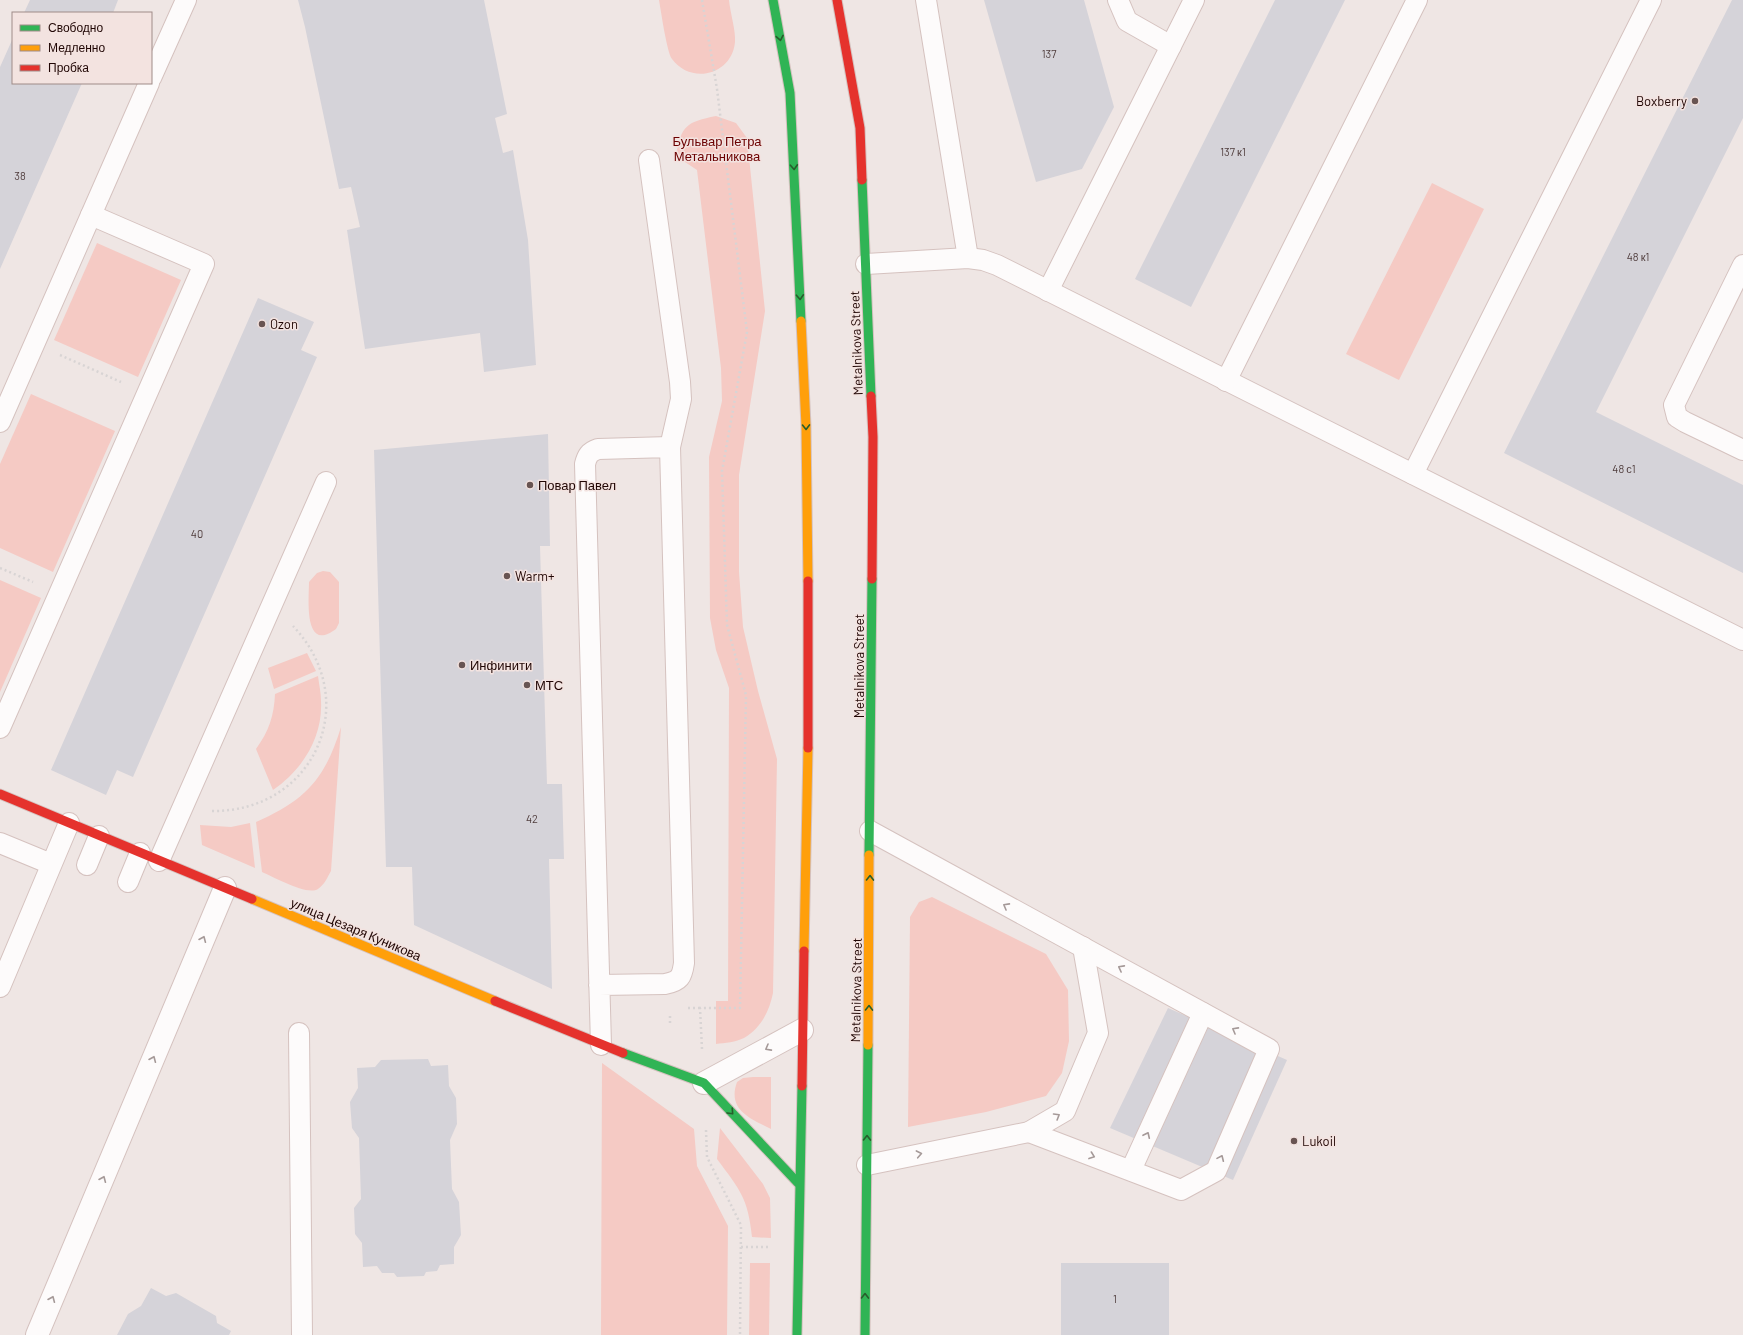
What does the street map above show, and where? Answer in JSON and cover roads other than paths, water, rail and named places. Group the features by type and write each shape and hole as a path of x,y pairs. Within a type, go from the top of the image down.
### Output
{"main road":[{"path":"773,0 790,93 806,426 809,707 798,1183 797,1335"},
{"name":"Metalnikova Street","path":"837,0 860,128 873,437 865,1335"},
{"name":"улица Цезаря Куникова","path":"0,794 601,1044 704,1083"},
{"path":"704,1083 798,1183"}],"street":[{"path":"37,1335 225,888"},
{"path":"704,1083 802,1030"}],"lane":[{"path":"152,76 186,0"},
{"path":"926,0 968,258"},
{"path":"1118,0 1127,21 1136,28 1171,46"},
{"path":"1048,291 1194,0"},
{"path":"1226,381 1417,0"},
{"path":"1413,474 1651,0"},
{"path":"0,422 149,84"},
{"path":"599,986 665,984 675,982 682,974 684,963 670,448 681,399 680,382 649,160"},
{"path":"0,728 204,264 91,215"},
{"path":"866,264 968,258 983,260 997,265 1743,640"},
{"path":"1743,265 1674,405 1677,417 1743,450"},
{"path":"601,1044 585,464 587,456 592,451 670,448"},
{"path":"159,861 326,482"},
{"path":"0,986 69,823"},
{"path":"870,831 1269,1049 1216,1171 1182,1190 1029,1132"},
{"path":"87,865 99,836"},
{"path":"0,843 51,864"},
{"path":"128,882 140,853"},
{"path":"867,1165 1029,1132 1065,1111 1098,1033 1083,948"},
{"path":"1131,1170 1203,1013"},
{"path":"299,1034 302,1335"}],"place":[{"name":"Boxberry","path":"1695,101"},
{"name":"Ozon","path":"262,324"},
{"name":"Повар Павел","path":"530,485"},
{"name":"Warm+","path":"507,576"},
{"name":"Инфинити","path":"462,665"},
{"name":"МТС","path":"527,685"},
{"name":"Lukoil","path":"1294,1141"}],"park label":[{"name":"Бульвар Петра Метальникова","path":"717,148"}]}
